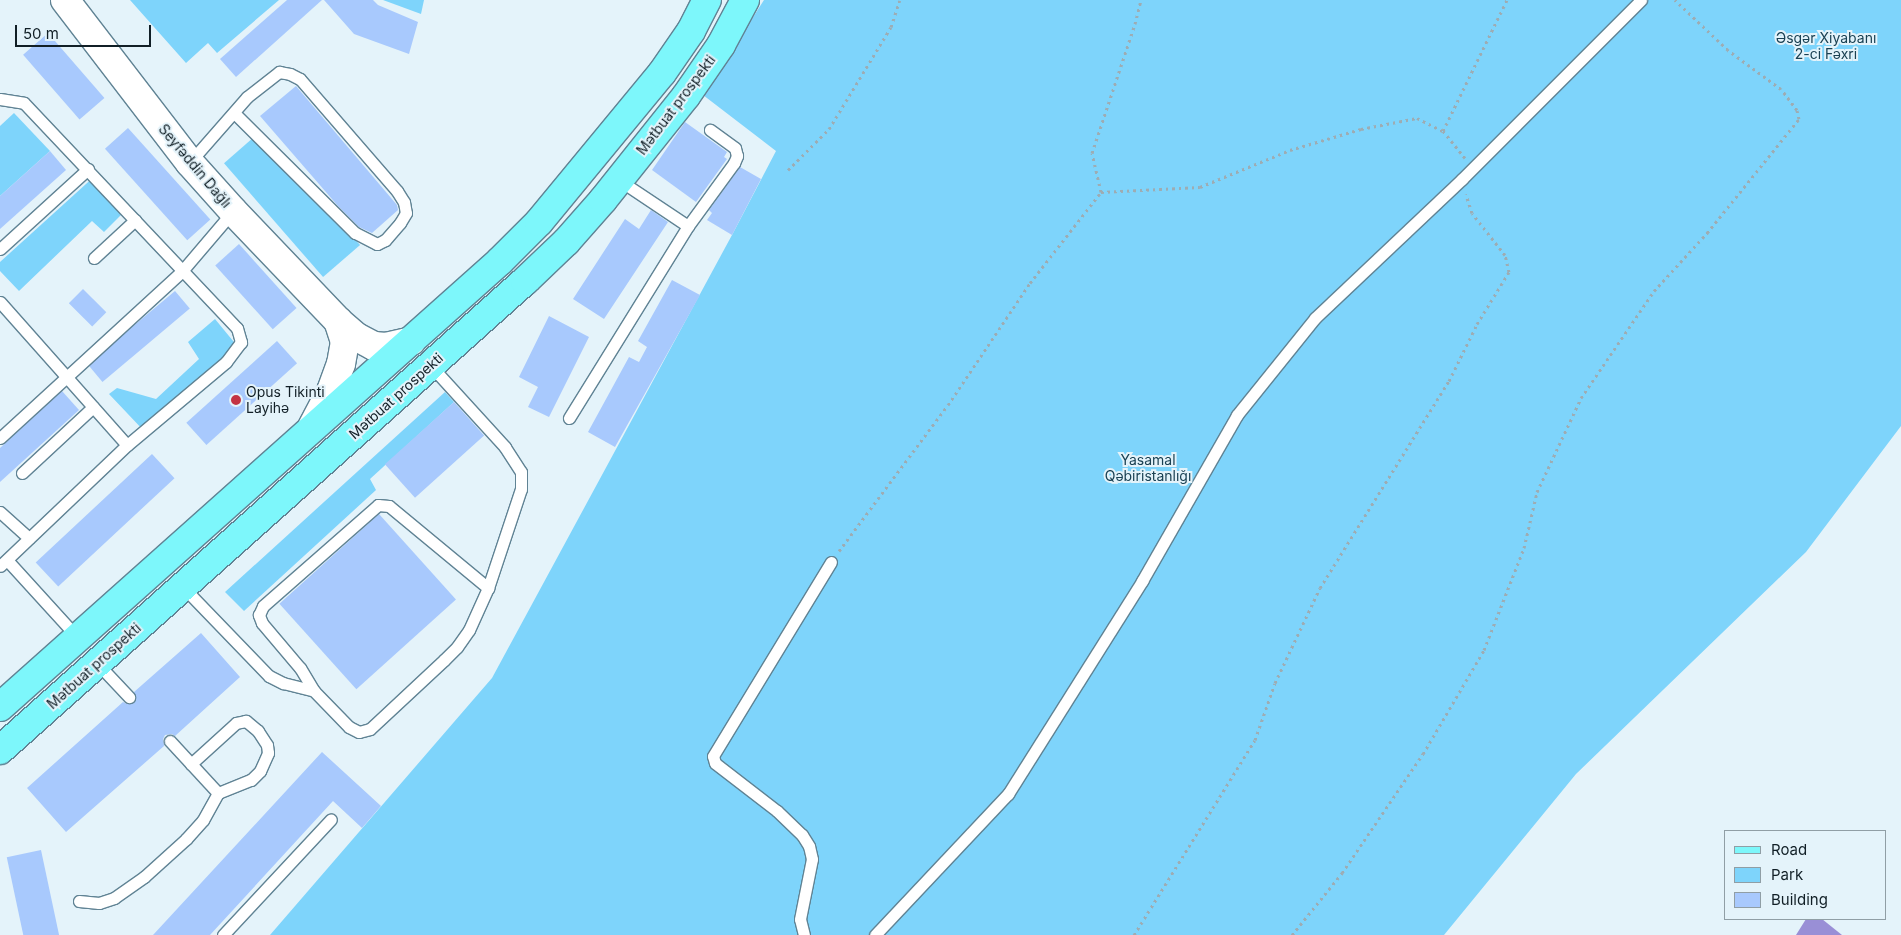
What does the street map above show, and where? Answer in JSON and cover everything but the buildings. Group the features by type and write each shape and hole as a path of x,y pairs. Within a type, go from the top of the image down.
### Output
{"main road":[{"path":"0,707 500,262 539,222 662,74 691,31 707,0"},
{"name":"Mətbuat prospekti","path":"0,750 566,242 619,180 691,88 721,45 745,0"}],"street":[{"name":"Seyfəddin Dağlı","path":"65,0 190,163 232,212 338,321 355,336 374,346 386,347 411,341"},
{"path":"310,432 332,391 341,364 345,342 338,321"}],"lane":[{"path":"875,935 1008,794 1142,581 1237,415 1315,318 1462,179 1641,0"},
{"path":"190,163 247,97 279,72 290,74 300,79 397,191 404,202 406,213 400,223 385,240 376,244 355,233 234,113"},
{"path":"0,99 24,103 237,328 241,342 226,362 127,445 4,563 78,638"},
{"path":"569,418 688,226 734,163 737,156 735,148 710,130"},
{"path":"0,249 88,169"},
{"path":"619,180 688,226"},
{"path":"0,438 182,271 232,212"},
{"path":"94,258 135,220"},
{"path":"0,302 67,375 127,445"},
{"path":"430,365 505,447 521,472 521,489 488,588 469,630 457,647 370,729 359,732 349,727 314,691 300,668 262,623 259,615 263,606 378,504 389,506 488,588"},
{"path":"22,473 93,406"},
{"path":"0,512 29,538"},
{"path":"804,935 800,920 812,859 809,846 802,836 777,811 715,763 713,756 831,562"},
{"path":"183,586 269,676 283,683 314,691"},
{"path":"97,663 129,697"},
{"path":"79,902 99,903 114,898 144,877 197,826 218,793 251,780 260,771 268,753 267,745 258,731 246,721 236,723 192,764"},
{"path":"170,741 218,793"},
{"path":"223,935 331,819"}],"path":[{"path":"788,170 829,128 891,27 900,0"},
{"path":"1101,192 1092,152 1135,24 1141,0"},
{"path":"1443,131 1507,0"},
{"path":"1292,935 1342,873 1412,770 1484,650 1524,548 1537,492 1581,398 1654,291 1707,233 1799,119 1797,110 1781,89 1728,50 1674,0"},
{"path":"831,562 948,406 1030,283 1101,192 1200,187 1290,150 1361,129 1418,118 1443,131 1473,168"},
{"path":"1134,935 1255,740 1275,683 1320,588 1449,381 1477,324 1509,272 1504,255 1472,213 1462,179"}],"green space":[{"path":"130,0 279,0 217,53 208,43 186,63"},
{"path":"383,0 424,0 421,14"},
{"name":"Yasamal Qəbiristanlığı","path":"764,0 1901,0 1901,426 1806,552 1576,774 1444,935 270,935 492,678 732,235 776,151 703,95"},
{"path":"14,113 50,151 0,196 0,126"},
{"path":"261,131 360,245 323,277 224,163"},
{"path":"97,174 128,208 104,232 92,221 19,291 0,271 0,262"},
{"path":"215,319 238,347 145,432 109,394 117,388 156,399 199,359 188,342"},
{"path":"445,392 454,402 370,479 376,490 244,611 225,592"}],"shaded area":[{"path":"1805,920 1823,920 1842,935 1796,935"}],"place":[{"name":"Opus Tikinti Layihə","path":"236,400"}],"park label":[{"name":"Əsgər Xiyabanı 2-ci Fəxri","path":"1826,46"}]}
